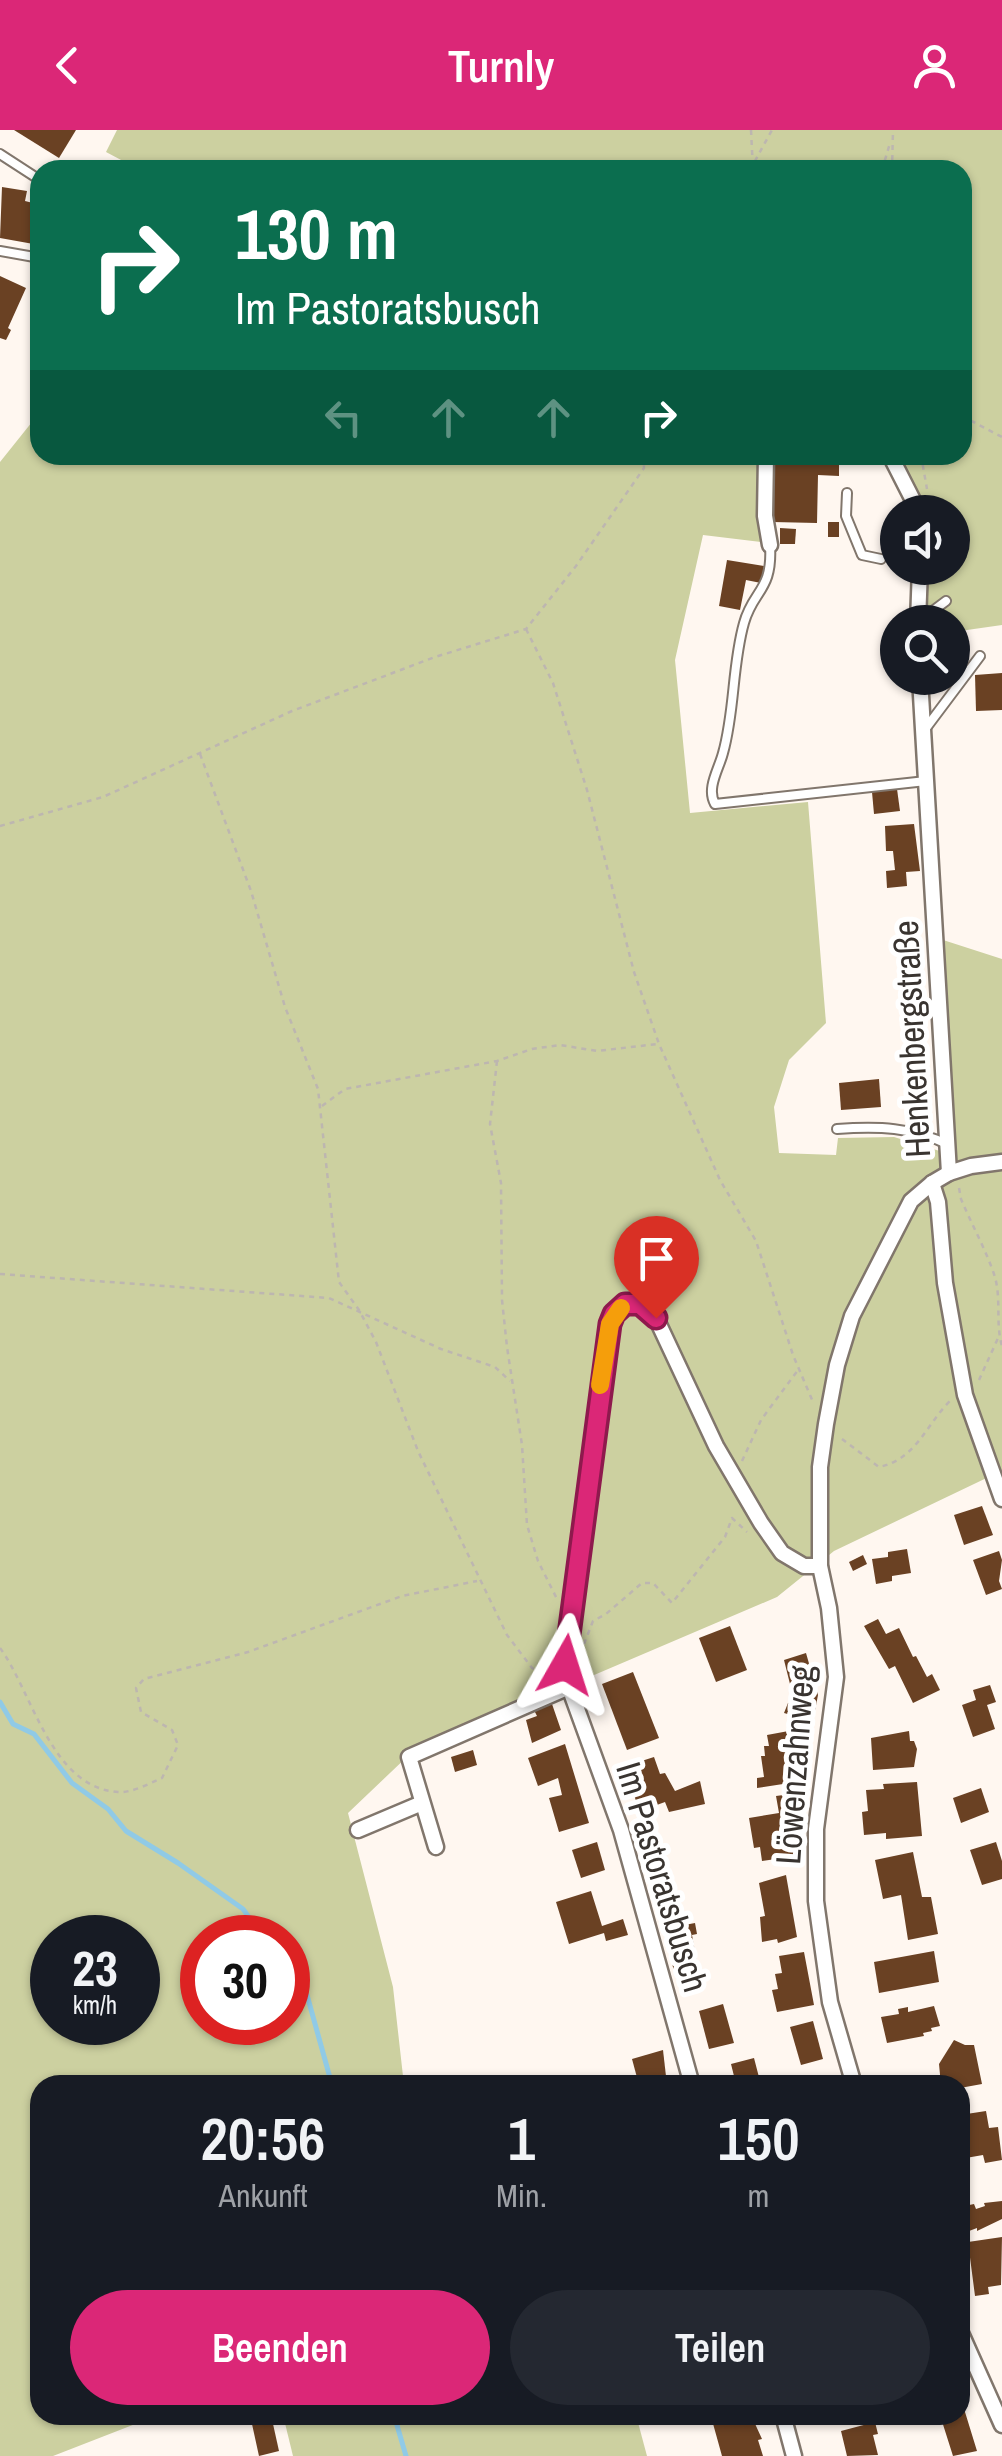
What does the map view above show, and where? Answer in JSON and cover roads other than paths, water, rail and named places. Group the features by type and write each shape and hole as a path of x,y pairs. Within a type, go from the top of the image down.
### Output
{"street":[{"path":"766,465 770,545"},
{"path":"895,465 910,495"},
{"name":"Henkenbergstraße","path":"921,695 953,1172 932,1183 938,1202 945,1283 965,1395 1002,1499"},
{"path":"953,1172 1002,1162"},
{"path":"820,1566 820,1467 836,1365 852,1316 911,1201 932,1183"},
{"name":"Im Pastoratsbusch","path":"689,2075 621,1830 569,1687 565,1665 610,1324 625,1304 640,1304 656,1318 732,1474 782,1553 804,1566 820,1566"},
{"name":"Löwenzahnweg","path":"820,1566 836,1678 816,1828 816,1901 830,2002 851,2075"},
{"path":"436,1847 410,1756 569,1687"},
{"path":"358,1830 422,1803"},
{"path":"970,2353 1002,2426"},
{"path":"786,2425 794,2456"}],"lane":[{"path":"0,154 30,174"},
{"path":"0,251 30,256"},
{"path":"848,493 846,516 862,555 880,559"},
{"path":"770,545 766,587 745,619 724,750 712,788 715,804 926,781"},
{"path":"941,605 946,601"},
{"path":"923,732 980,656"},
{"path":"837,1129 892,1127 928,1135 949,1146"}],"waterway":[{"path":"0,1702 13,1724 34,1734 72,1783 108,1809 126,1831 178,1863 247,1915"},
{"path":"310,2006 329,2075"},
{"path":"397,2425 406,2456"}]}
